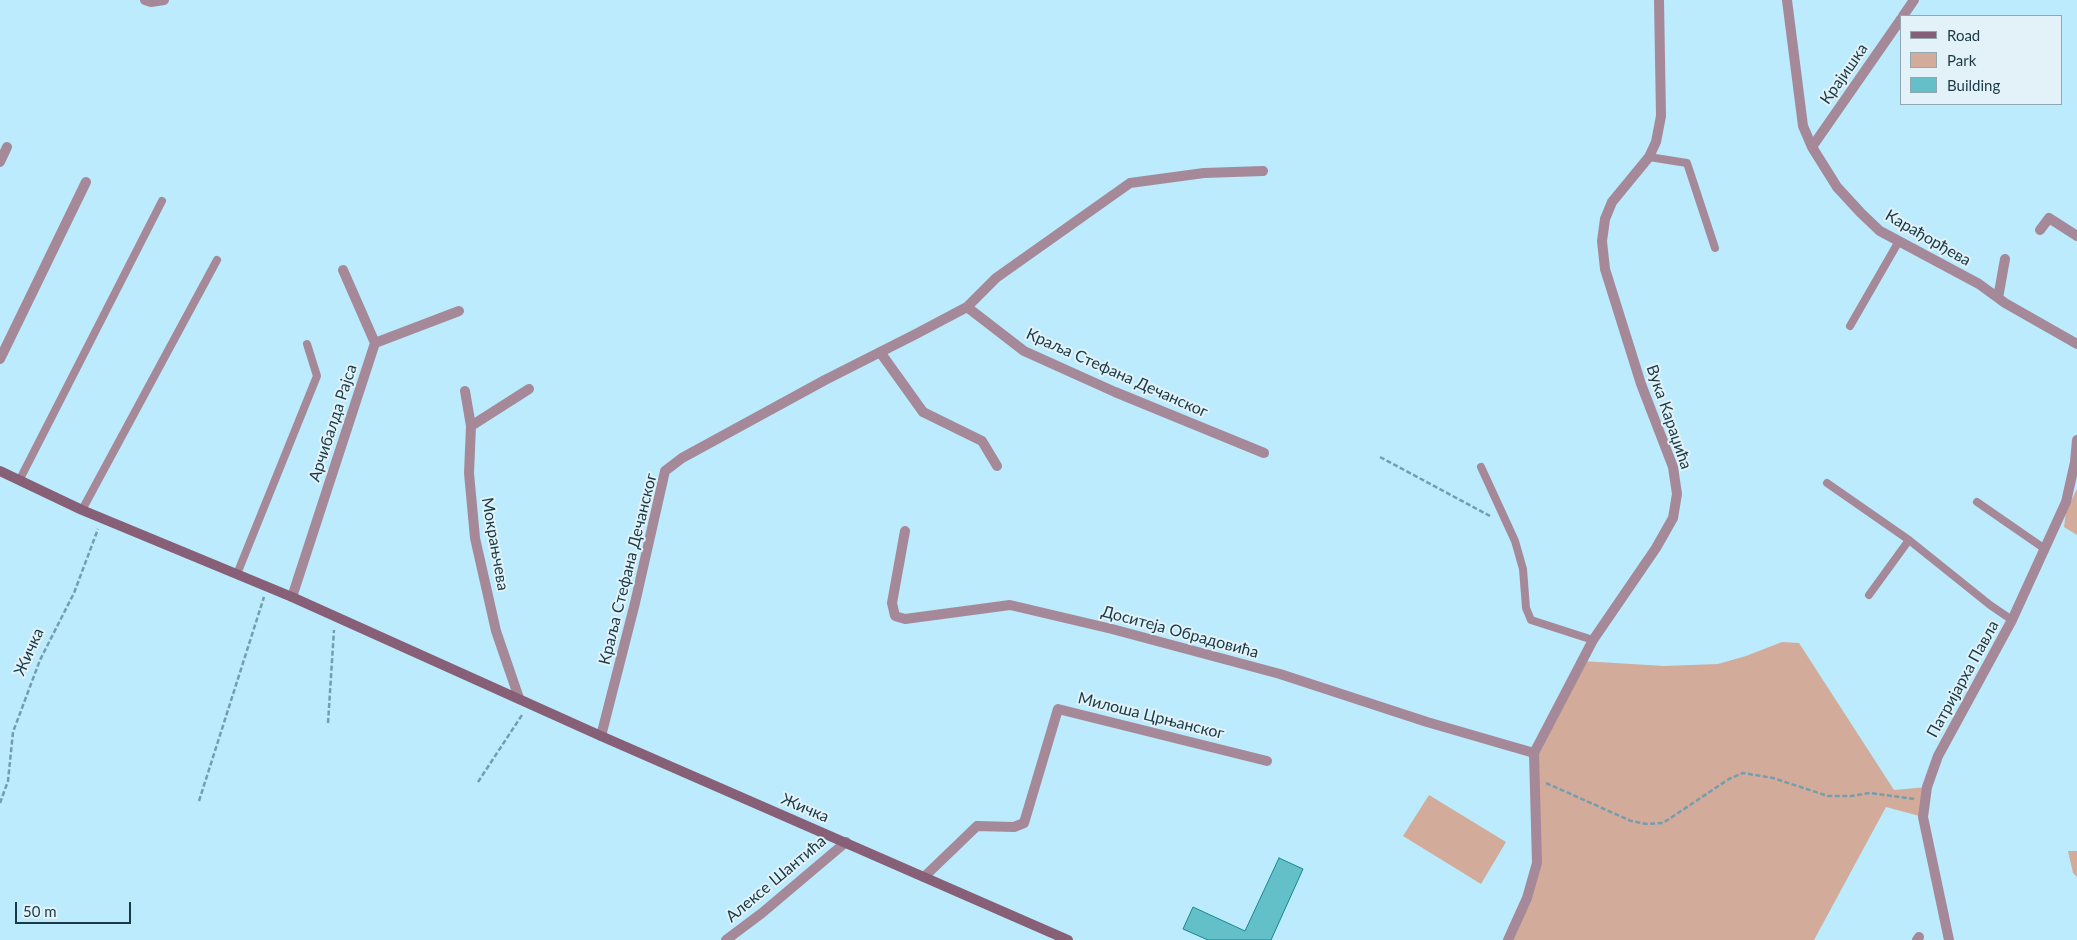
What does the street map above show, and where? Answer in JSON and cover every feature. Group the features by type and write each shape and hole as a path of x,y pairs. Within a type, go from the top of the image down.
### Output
{"main road":[{"name":"Жичка","path":"0,471 82,510 268,586 601,736 1068,940"}],"street":[{"path":"145,0 150,2 164,0"},
{"name":"Вука Караџића","path":"1534,753 1593,640 1656,548 1673,518 1677,494 1673,467 1641,384 1605,269 1602,241 1605,219 1612,202 1649,157 1656,142 1661,116 1659,0"},
{"name":"Карађорђева","path":"1787,0 1804,126 1812,147 1837,187 1880,231 1980,284 1998,298 2077,344"},
{"name":"Крајишка","path":"1904,15 1914,0"},
{"name":"Крајишка","path":"1812,147 1900,21"},
{"path":"0,162 7,146"},
{"name":"Краља Стефана Дечанског","path":"601,736 635,603 665,471 691,454 825,380 966,306 996,278 1130,183 1204,173 1263,171"},
{"path":"0,359 86,182"},
{"path":"2040,230 2049,218 2077,236"},
{"path":"1998,298 2005,259"},
{"path":"342,270 375,343 459,311"},
{"name":"Краља Стефана Дечанског","path":"966,306 1024,351 1115,392 1264,453"},
{"name":"Арчибалда Рајса","path":"292,597 375,343"},
{"path":"880,352 923,412 982,440 997,466"},
{"path":"471,426 529,389"},
{"name":"Мокрањчева","path":"465,390 471,426 469,473 475,538 496,631 519,698"},
{"name":"Патријарха Павла","path":"1949,940 1923,816 1927,787 1938,756 2012,620 2066,502 2075,462 2077,440"},
{"name":"Доситеја Обрадовића","path":"905,531 892,603 895,616 905,619 1010,605 1112,629 1280,674 1427,722 1534,753"},
{"name":"Милоша Црњанског","path":"924,877 977,826 1014,827 1024,824 1058,709 1267,761"},
{"path":"1508,940 1527,898 1537,863 1534,753"},
{"name":"Алексе Шантића","path":"726,940 762,913 846,842"}],"lane":[{"path":"1649,157 1687,163 1715,248"},
{"path":"20,479 162,201"},
{"path":"1850,326 1899,241"},
{"path":"82,510 217,260"},
{"path":"238,574 317,376 307,344"},
{"path":"1481,467 1515,541 1523,569 1526,608 1531,620 1593,640"},
{"path":"1827,483 1909,540 1990,606 2012,620"},
{"path":"1977,502 2045,549"},
{"path":"1869,596 1909,540"}],"path":[{"path":"1380,457 1507,524"},
{"name":"Жичка","path":"0,803 8,781 13,732 40,660 74,593 102,518"},
{"path":"199,801 268,586"},
{"path":"328,723 335,616"},
{"path":"478,782 530,703"},
{"path":"1536,778 1631,821 1647,824 1663,823 1729,779 1743,773 1773,778 1828,796 1850,796 1870,793 1925,800"}],"green space":[{"path":"2077,489 2077,535 2064,527 2066,511"},
{"path":"1782,642 1799,643 1894,790 1927,787 1923,817 1886,807 1814,940 1508,940 1537,863 1534,753 1582,661 1664,666 1718,664 1746,656"},
{"path":"1429,795 1506,842 1481,884 1403,836"},
{"path":"2068,851 2077,851 2077,877 2073,873"}],"building":[{"path":"1279,858 1303,869 1271,940 1208,940 1183,929 1193,907 1245,931"}]}
